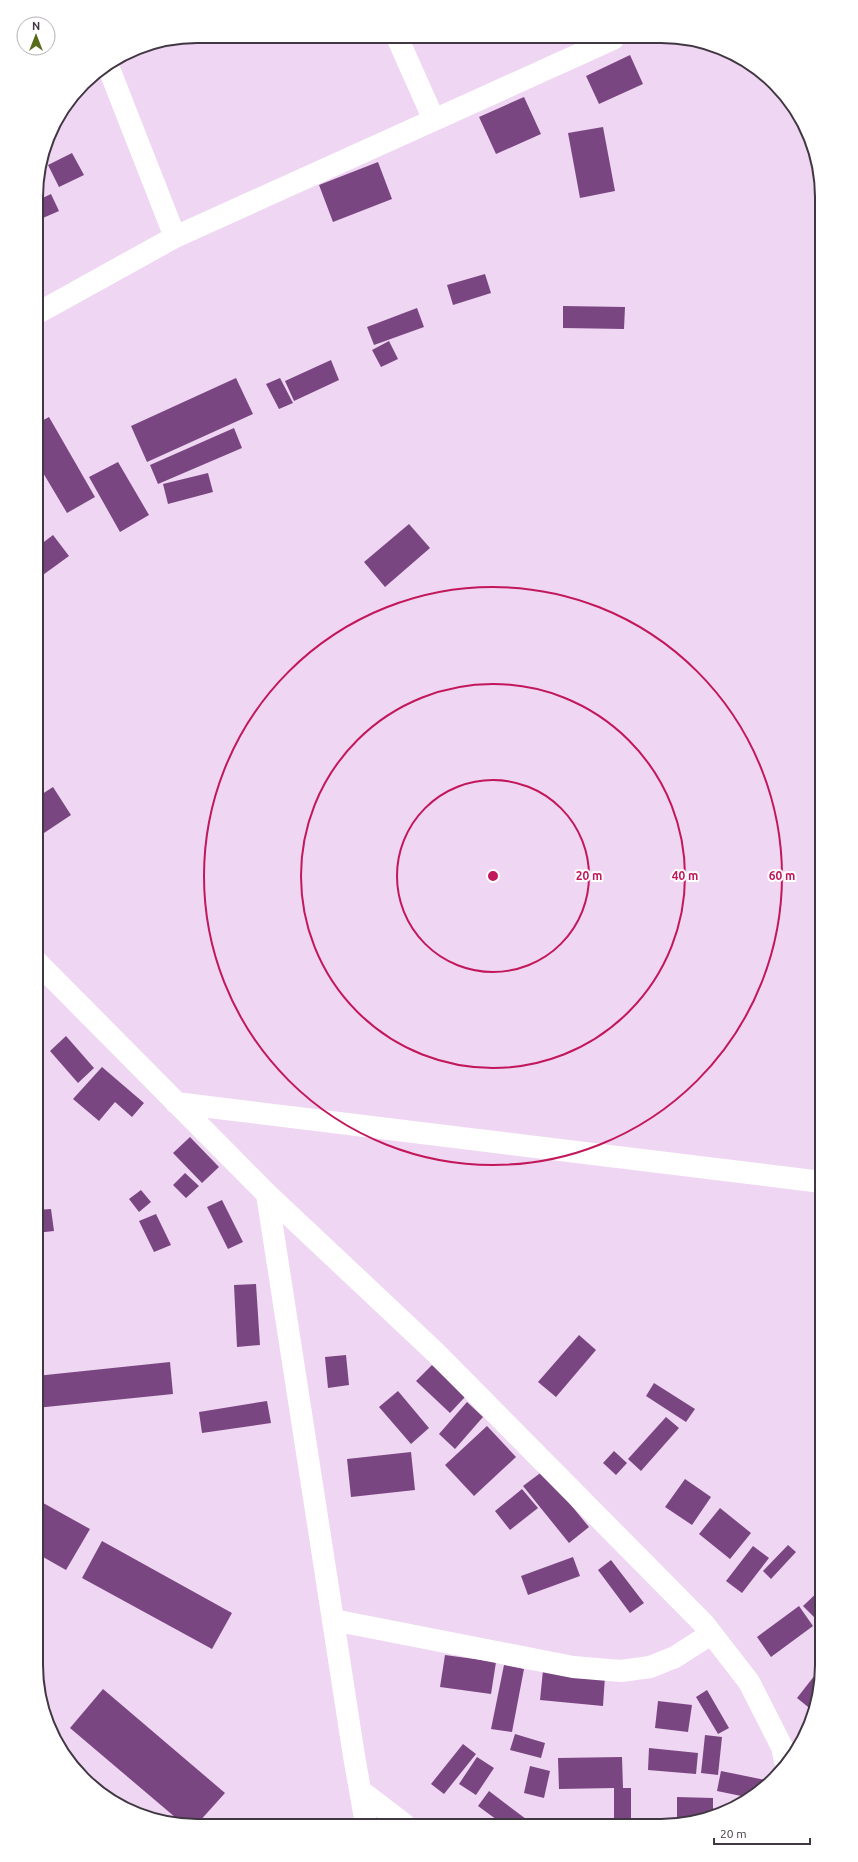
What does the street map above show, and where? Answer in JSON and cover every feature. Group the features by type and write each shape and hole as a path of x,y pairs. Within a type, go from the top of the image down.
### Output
{"street":[{"path":"400,43 434,120"},
{"path":"43,310 175,237 604,43"},
{"path":"110,70 175,237"},
{"path":"43,968 267,1194 435,1352 704,1624 749,1682 782,1747 784,1757"},
{"path":"176,1103 815,1181"},
{"path":"267,1194 354,1756 362,1792 365,1819"},
{"path":"333,1620 573,1667 621,1671 650,1667 675,1657 711,1634"},
{"path":"362,1792 397,1819"}],"building":[{"path":"630,55 643,84 599,104 586,76"},
{"path":"524,97 541,134 496,154 479,117"},
{"path":"603,127 615,191 580,198 568,133"},
{"path":"72,153 84,175 59,187 48,165"},
{"path":"378,162 392,199 333,222 319,185"},
{"path":"51,194 59,211 43,218 43,198"},
{"path":"485,274 491,293 453,305 447,285"},
{"path":"563,306 625,307 624,329 563,328"},
{"path":"417,308 424,327 374,345 367,327"},
{"path":"389,341 398,359 381,367 372,350"},
{"path":"331,360 339,380 294,401 285,381"},
{"path":"236,378 253,414 147,462 131,426"},
{"path":"280,378 293,403 279,409 266,384"},
{"path":"49,417 95,497 67,513 43,473 43,420"},
{"path":"234,428 242,448 158,484 150,465"},
{"path":"118,462 149,515 120,532 89,477"},
{"path":"208,473 213,492 168,504 163,484"},
{"path":"409,524 430,548 385,587 364,562"},
{"path":"53,535 69,556 43,575 43,543"},
{"path":"53,787 71,815 44,833 43,831 43,793"},
{"path":"66,1036 94,1068 78,1083 50,1051"},
{"path":"102,1067 144,1103 132,1117 115,1102 99,1121 73,1099"},
{"path":"190,1137 219,1167 202,1183 173,1153"},
{"path":"185,1173 199,1186 186,1198 173,1185"},
{"path":"141,1190 151,1202 139,1212 129,1199"},
{"path":"222,1200 243,1242 228,1249 207,1207"},
{"path":"51,1209 54,1231 43,1232 43,1210"},
{"path":"156,1214 171,1245 154,1252 139,1221"},
{"path":"256,1284 260,1345 237,1347 234,1285"},
{"path":"579,1335 596,1350 556,1397 538,1382"},
{"path":"346,1355 349,1385 328,1388 325,1357"},
{"path":"170,1362 173,1394 43,1407 43,1375"},
{"path":"432,1365 465,1397 450,1413 416,1381"},
{"path":"654,1383 695,1409 686,1422 646,1396"},
{"path":"398,1391 429,1428 411,1444 379,1407"},
{"path":"267,1401 271,1423 202,1433 199,1412"},
{"path":"467,1402 483,1417 455,1449 439,1434"},
{"path":"666,1417 679,1428 641,1471 628,1459"},
{"path":"487,1426 516,1457 474,1496 445,1465"},
{"path":"614,1451 627,1463 616,1475 603,1463"},
{"path":"411,1452 415,1490 351,1497 347,1459"},
{"path":"543,1471 589,1527 569,1543 523,1486"},
{"path":"685,1479 711,1497 692,1525 665,1507"},
{"path":"522,1489 538,1508 510,1530 495,1511"},
{"path":"43,1503 90,1529 66,1570 43,1557"},
{"path":"720,1508 751,1533 730,1559 699,1534"},
{"path":"102,1541 232,1613 212,1649 82,1578"},
{"path":"788,1545 796,1552 771,1579 763,1571"},
{"path":"753,1546 769,1558 742,1593 726,1581"},
{"path":"573,1557 580,1576 528,1595 521,1576"},
{"path":"611,1560 644,1603 630,1613 598,1570"},
{"path":"815,1595 815,1618 803,1606"},
{"path":"799,1606 813,1626 771,1657 757,1637"},
{"path":"445,1655 496,1662 491,1694 440,1687"},
{"path":"504,1665 524,1669 512,1732 491,1729"},
{"path":"543,1670 605,1676 603,1706 540,1700"},
{"path":"815,1675 809,1708 797,1698"},
{"path":"103,1689 225,1793 202,1819 176,1818 70,1728"},
{"path":"707,1690 729,1728 718,1734 696,1697"},
{"path":"658,1701 692,1705 688,1732 655,1728"},
{"path":"515,1734 545,1743 541,1758 510,1750"},
{"path":"705,1735 722,1737 718,1775 701,1773"},
{"path":"463,1744 476,1754 444,1794 431,1784"},
{"path":"649,1748 698,1753 696,1774 648,1770"},
{"path":"477,1757 494,1768 476,1795 459,1784"},
{"path":"622,1757 623,1788 631,1788 631,1819 614,1819 614,1788 559,1789 558,1758"},
{"path":"530,1766 550,1771 544,1798 524,1793"},
{"path":"721,1771 763,1780 741,1796 717,1791"},
{"path":"489,1791 526,1819 496,1819 478,1806"},
{"path":"677,1797 713,1798 713,1810 701,1814 677,1818"}]}
